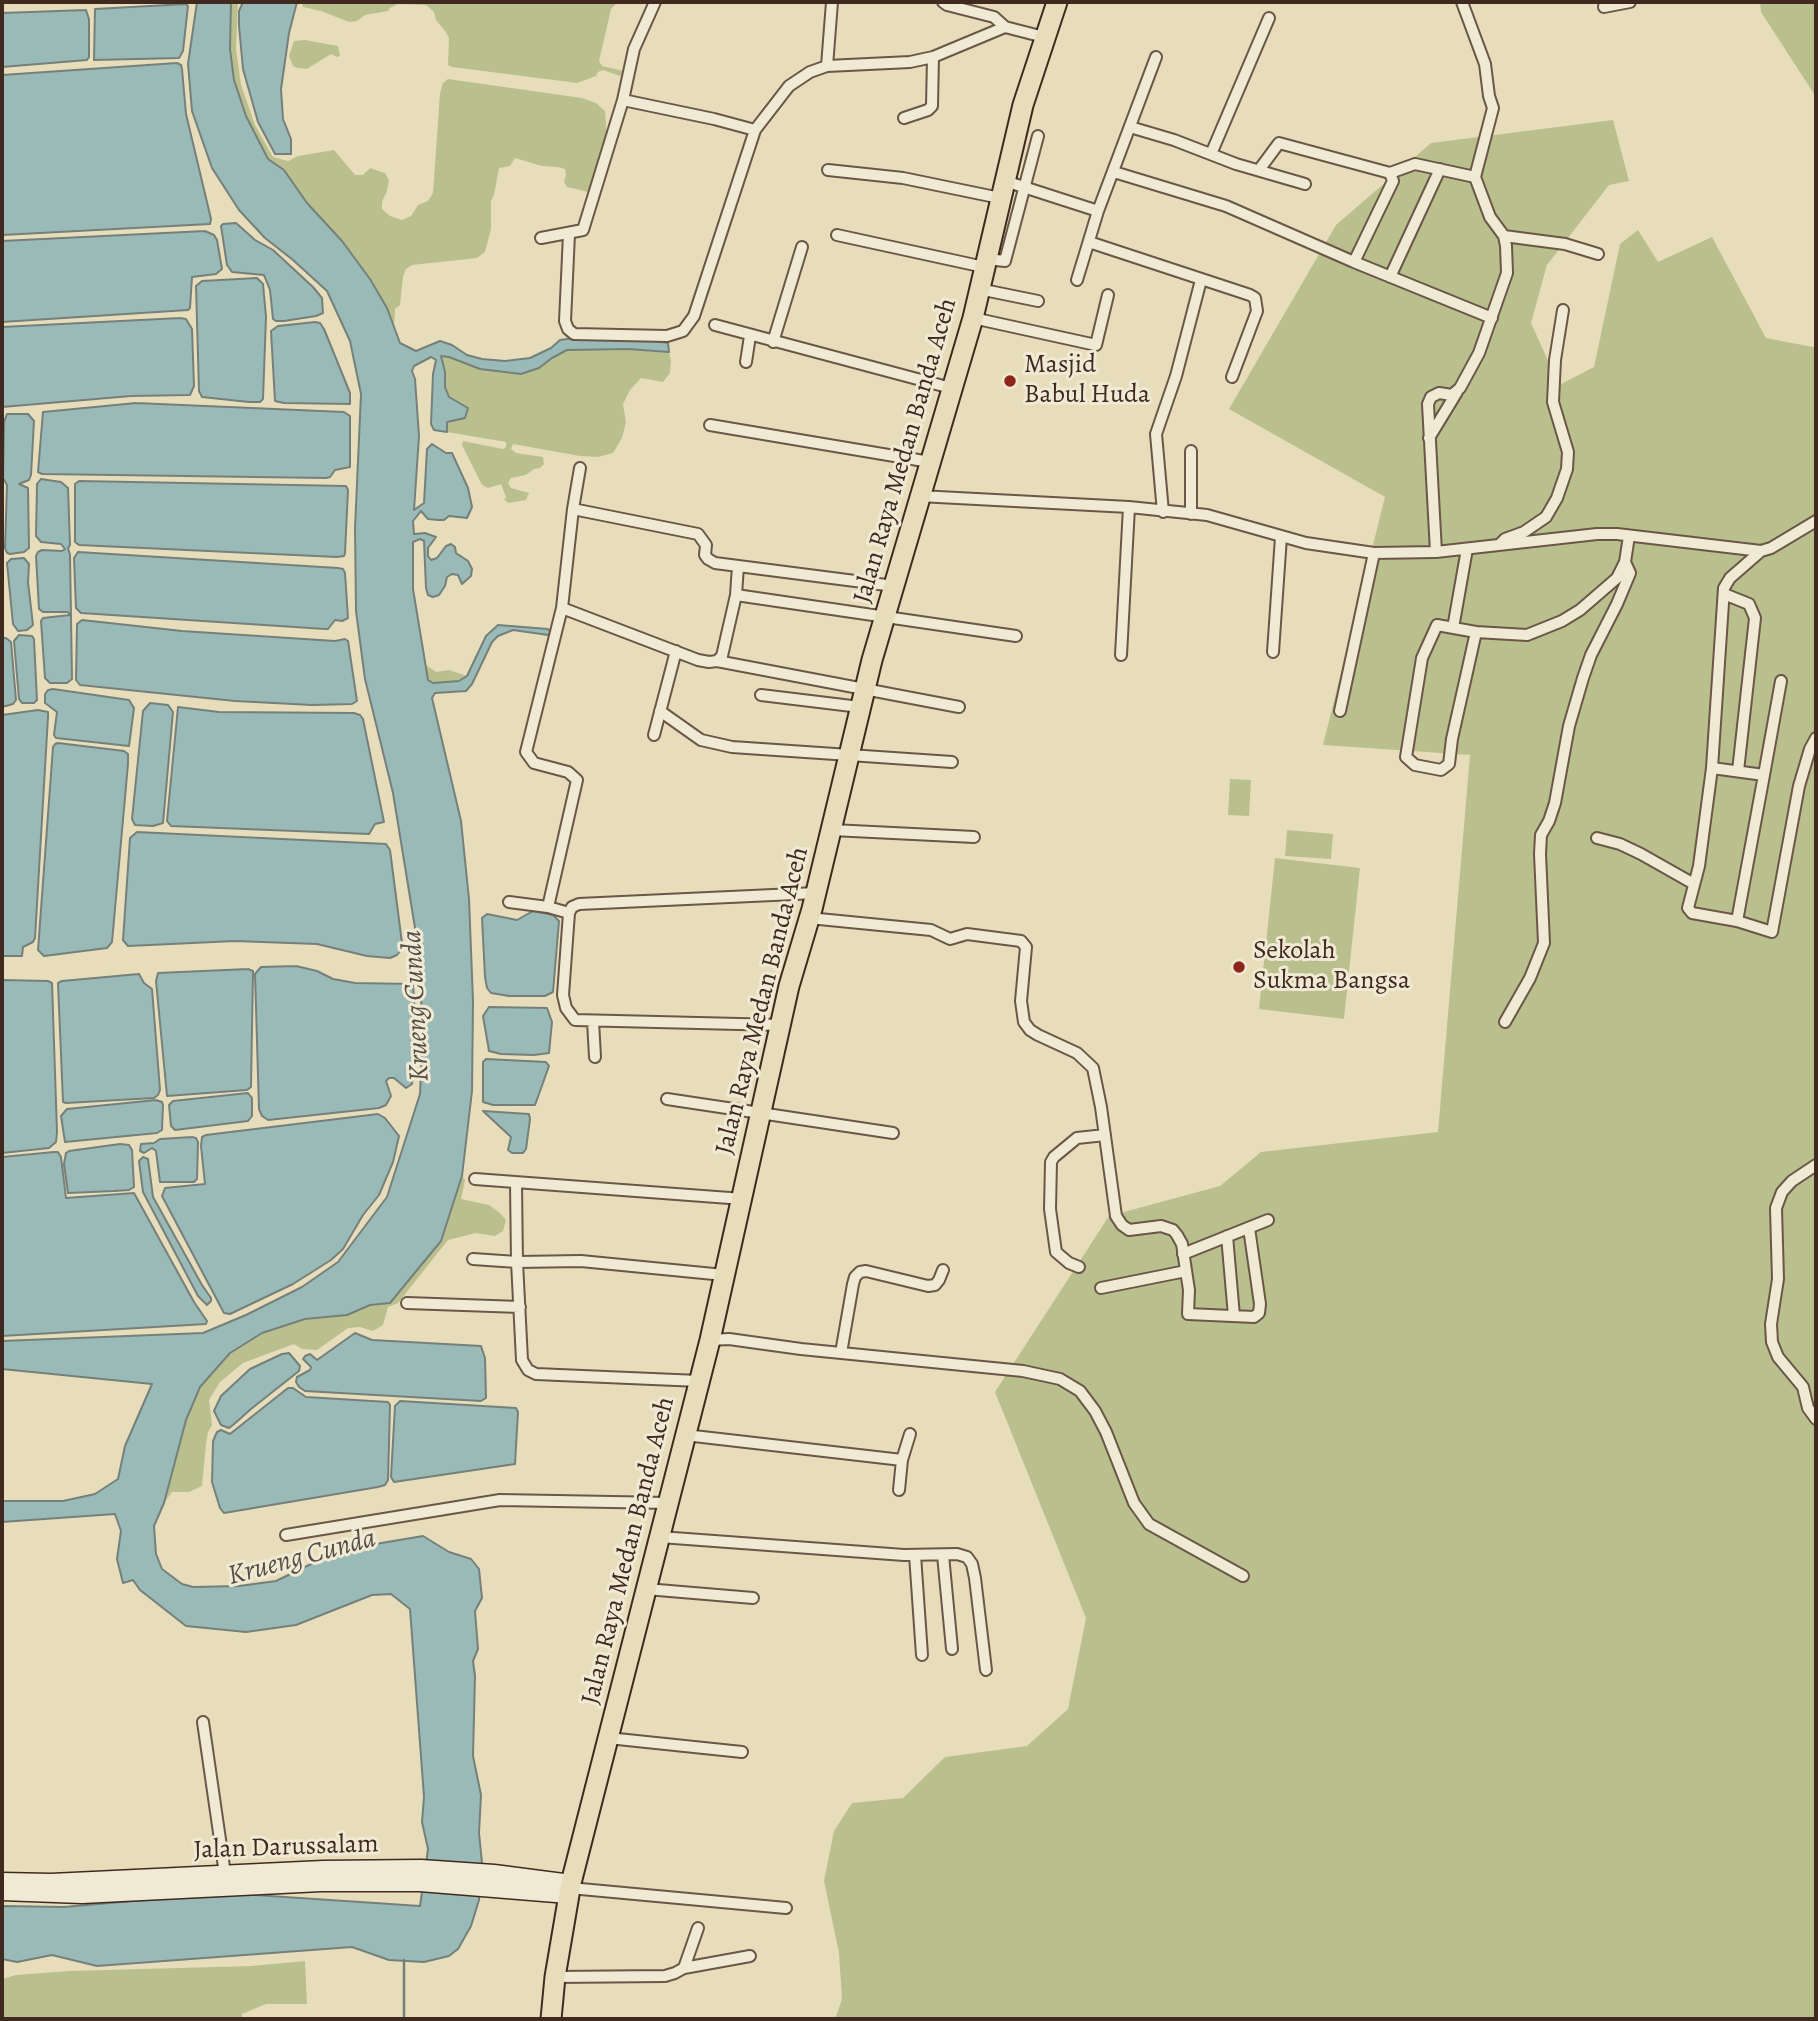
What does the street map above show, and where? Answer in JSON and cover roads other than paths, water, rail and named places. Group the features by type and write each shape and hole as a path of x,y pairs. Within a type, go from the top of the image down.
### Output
{"highway":[{"name":"Jalan Raya Medan Banda Aceh","path":"551,2019 555,1977 570,1889 710,1340 780,1025 843,788 862,698 973,318 985,263 1009,189 1023,106 1057,2"}],"street":[{"path":"541,238 580,232 584,227 623,100 634,49 655,2"},
{"path":"827,66 832,2"},
{"path":"943,2 994,17 1006,27 1044,37"},
{"path":"1429,438 1479,352 1507,273 1504,236 1490,216 1475,177 1493,108 1485,64 1462,2"},
{"path":"1605,2 1604,7 1630,2"},
{"path":"1211,154 1269,18"},
{"path":"569,233 565,321 568,329 574,334 667,336 683,331 694,316 755,130 789,86 810,72 827,66 910,62 933,57 1006,27"},
{"path":"904,118 928,110 932,106 933,57"},
{"path":"1077,280 1098,211 1156,57"},
{"path":"623,100 755,130"},
{"path":"1130,127 1305,184"},
{"path":"1009,189 1038,136"},
{"path":"1259,170 1279,143 1390,173 1415,164 1475,177"},
{"path":"1390,277 1440,169"},
{"path":"828,170 1009,189 1098,211"},
{"path":"1114,172 1226,206 1492,318"},
{"path":"1354,262 1393,181 1390,173"},
{"path":"837,235 985,263"},
{"path":"1504,236 1565,244 1598,254"},
{"path":"1089,242 1250,295 1257,303 1257,311 1232,377"},
{"path":"773,342 802,247"},
{"path":"1163,512 1156,434 1177,376 1201,279"},
{"path":"979,289 1038,301"},
{"path":"973,318 1096,345 1108,295"},
{"path":"1498,546 1546,517 1557,498 1567,470 1568,452 1553,402 1555,360 1563,310"},
{"path":"715,325 951,388"},
{"path":"746,362 750,336"},
{"path":"1436,552 1428,404 1431,397 1439,393 1457,393"},
{"path":"710,425 930,462"},
{"path":"1191,451 1191,514"},
{"path":"548,907 577,780 568,772 534,763 526,752 562,608 580,468"},
{"path":"919,496 1129,507 1191,514 1228,520 1306,544 1374,553 1436,552 1597,534 1761,551 1771,548 1816,521"},
{"path":"1121,655 1129,507"},
{"path":"573,509 698,534 706,545 705,555 715,563 894,586"},
{"path":"1476,632 1462,689 1449,764 1441,770 1415,765 1406,757 1422,658 1437,625 1476,632 1527,635 1543,630 1588,603 1616,578 1625,562 1629,536"},
{"path":"1273,652 1281,537"},
{"path":"1453,628 1467,549"},
{"path":"1761,551 1730,578 1724,588 1712,768 1699,866 1689,910 1772,932 1799,786 1816,738"},
{"path":"1340,710 1374,553"},
{"path":"1505,1022 1530,978 1544,943 1539,854 1541,835 1555,803 1562,756 1583,678 1630,573 1625,562"},
{"path":"562,608 709,662 722,656 736,594 738,566"},
{"path":"736,594 1016,636"},
{"path":"1724,594 1749,604 1755,618 1738,771"},
{"path":"654,735 676,652"},
{"path":"717,660 862,698"},
{"path":"1737,921 1781,681"},
{"path":"761,695 862,698 959,707"},
{"path":"660,711 701,740 716,744 952,762"},
{"path":"1712,768 1764,775"},
{"path":"832,830 974,837"},
{"path":"1597,838 1620,844 1694,884"},
{"path":"780,1025 575,1020 570,1016 563,995 569,913 572,907 579,904 816,893"},
{"path":"509,902 548,907 569,913"},
{"path":"810,918 932,930 950,939 967,934 1021,942 1027,947 1021,1001 1024,1022 1038,1035 1077,1053 1093,1068 1116,1216 1129,1230 1161,1226 1172,1230 1182,1244 1189,1290 1188,1314 1254,1317 1259,1313 1249,1228"},
{"path":"593,1021 595,1057"},
{"path":"667,1099 893,1133"},
{"path":"1079,1267 1069,1263 1056,1252 1050,1209 1051,1162 1077,1138 1105,1135"},
{"path":"1816,1165 1792,1181 1782,1192 1776,1208 1779,1258 1771,1324 1772,1342 1778,1357 1803,1387 1808,1408 1816,1419"},
{"path":"475,1179 743,1199"},
{"path":"516,1183 522,1360 528,1370 536,1374 699,1381"},
{"path":"1183,1254 1268,1220"},
{"path":"1227,1237 1234,1316"},
{"path":"473,1259 517,1262 581,1261 724,1275"},
{"path":"841,1353 853,1284 860,1272 866,1271 928,1286 939,1280 943,1270"},
{"path":"1101,1288 1186,1271"},
{"path":"407,1303 520,1307"},
{"path":"710,1340 729,1339 1023,1371 1060,1379 1080,1391 1095,1411 1141,1516 1159,1531 1243,1576"},
{"path":"685,1434 902,1460"},
{"path":"899,1490 902,1460 909,1434"},
{"path":"286,1535 500,1500 668,1503"},
{"path":"660,1537 915,1555 967,1556 972,1564 986,1670"},
{"path":"915,1555 922,1655"},
{"path":"943,1555 952,1649"},
{"path":"646,1589 753,1598"},
{"path":"203,1722 225,1874"},
{"path":"608,1738 742,1752"},
{"name":"Jalan Darussalam","path":"2,1881 64,1882 225,1874 420,1875 570,1889"},
{"name":"Jalan Darussalam","path":"2,1892 82,1895 420,1875"},
{"path":"570,1889 786,1908"},
{"path":"684,1968 698,1928"},
{"path":"555,1977 665,1976 684,1968 750,1956"}],"water":[{"path":"197,2 231,2 230,49 234,80 246,116 268,159 284,170 307,203 342,241 370,279 387,308 400,343 416,351 440,341 467,355 505,361 530,358 551,348 560,340 574,338 643,339 668,343 669,352 628,349 567,350 539,368 521,374 480,369 441,356 449,397 468,408 465,418 447,422 447,432 434,430 431,424 436,360 431,357 414,366 412,371 415,379 419,436 414,510 424,503 427,449 432,444 446,453 452,453 468,488 472,507 467,518 449,516 444,520 428,519 421,511 413,521 414,534 425,533 436,537 428,548 431,560 437,558 446,546 451,544 472,569 471,576 462,584 458,575 452,574 447,577 439,595 428,595 424,541 420,539 413,542 413,589 428,680 433,683 459,681 467,676 486,636 498,625 548,629 551,633 548,635 513,630 498,636 492,642 466,691 435,693 432,698 461,821 469,899 473,1001 472,1091 462,1176 441,1241 390,1303 370,1305 347,1315 305,1319 262,1333 230,1353 200,1387 186,1420 164,1503 154,1526 156,1554 162,1569 182,1584 193,1587 239,1586 276,1581 340,1550 423,1536 449,1552 471,1559 479,1569 482,1598 475,1611 478,1649 473,1661 473,1756 481,1795 479,1833 482,1863 479,1900 471,1926 458,1949 449,1956 424,1962 389,1960 352,1947 97,1966 52,1955 17,1962 2,1959 2,1906 64,1907 225,1893 420,1906 428,1849 422,1822 424,1797 410,1609 391,1594 372,1595 296,1625 246,1632 186,1626 140,1590 133,1580 123,1583 117,1559 121,1531 115,1514 2,1522 2,1501 63,1501 95,1494 118,1479 125,1446 152,1384 2,1369 2,1341 203,1333 302,1287 338,1262 387,1197 420,1094 423,1025 416,934 393,793 365,679 356,611 355,528 361,394 350,341 327,291 265,238 239,210 212,168 192,111 188,64"},
{"path":"243,2 297,2 289,33 281,89 283,119 291,139 291,154 275,154 258,122 243,69 239,11"},
{"path":"188,6 183,51 179,58 94,60 95,9"},
{"path":"86,10 89,19 87,60 2,67 2,13"},
{"path":"177,63 182,69 186,114 210,224 2,235 2,75"},
{"path":"236,223 255,240 273,250 313,287 322,298 323,313 284,321 273,319 270,290 264,275 232,272 227,265 221,226"},
{"path":"205,231 214,235 217,240 222,269 216,274 192,277 188,310 2,322 2,241"},
{"path":"257,278 263,284 266,317 263,399 260,402 249,402 202,397 199,391 196,286 202,281"},
{"path":"186,319 192,329 194,386 190,395 131,396 2,407 2,327"},
{"path":"320,323 324,329 350,393 350,404 275,401 271,331 278,326"},
{"path":"136,403 344,412 350,416 350,467 335,470 326,478 38,472 43,412"},
{"path":"7,414 28,414 34,421 31,475 29,480 19,484 28,488 29,548 24,552 10,554 5,548 7,485 3,478 4,422"},
{"path":"41,479 61,482 68,488 72,679 67,683 50,683 45,678 41,621 43,618 70,615 68,612 43,612 39,609 36,556 42,550 65,549 61,544 41,542 36,536 37,484"},
{"path":"79,481 346,486 345,553 344,556 337,557 79,545 75,542 75,484"},
{"path":"78,552 343,569 348,618 335,620 325,629 81,613 76,608 74,558"},
{"path":"24,558 29,564 28,582 33,625 27,630 18,631 13,624 7,563 11,559"},
{"path":"82,620 182,631 335,641 345,639 348,641 357,701 352,704 312,705 235,701 80,685 76,680 77,624"},
{"path":"19,635 32,636 34,639 37,700 34,703 22,703 19,699 14,641"},
{"path":"2,638 11,642 16,700 13,704 2,707"},
{"path":"53,689 129,700 134,708 129,746 56,738 54,735 57,712 45,703 45,694"},
{"path":"150,703 168,705 173,712 163,823 153,826 135,825 132,819 143,711"},
{"path":"178,707 219,712 360,715 384,822 375,824 369,834 171,826 167,821"},
{"path":"38,710 48,712 48,717 35,938 23,947 22,956 2,956 2,715"},
{"path":"58,743 124,751 128,754 128,764 112,942 107,948 44,956 38,950 53,747"},
{"path":"137,832 386,844 390,850 401,950 390,958 367,956 317,944 235,941 128,946 123,940 130,838"},
{"path":"533,911 553,915 559,921 553,992 545,996 491,993 485,977 482,918 487,914 517,920"},
{"path":"296,966 317,971 333,979 355,983 413,984 416,1027 412,1084 406,1088 394,1078 389,1078 386,1081 391,1096 386,1105 268,1120 262,1116 259,1109 255,974 261,967"},
{"path":"248,969 253,971 251,1087 247,1090 167,1096 156,981 158,973"},
{"path":"139,974 144,983 152,989 160,1090 158,1095 154,1098 63,1102 58,983"},
{"path":"2,980 52,983 57,1132 56,1142 49,1148 2,1153"},
{"path":"489,1007 547,1008 552,1022 549,1053 501,1054 489,1051 483,1016"},
{"path":"486,1059 546,1062 549,1066 535,1105 493,1105 483,1102 483,1062"},
{"path":"248,1093 252,1098 252,1116 248,1121 175,1130 171,1126 169,1105 173,1101"},
{"path":"156,1100 163,1105 162,1130 157,1133 65,1142 61,1116 67,1109"},
{"path":"483,1111 529,1114 526,1149 523,1153 512,1153 508,1150 511,1137"},
{"path":"378,1114 385,1118 399,1136 393,1162 379,1195 363,1215 343,1249 331,1260 293,1284 230,1314 224,1313 162,1196 165,1188 205,1184 202,1137"},
{"path":"192,1137 198,1142 197,1179 194,1182 160,1182 156,1151 152,1148 144,1153 140,1151 141,1144 154,1143 160,1139"},
{"path":"120,1144 129,1145 132,1150 134,1187 129,1190 68,1193 64,1164 66,1153"},
{"path":"58,1152 66,1198 134,1193 207,1321 206,1324 2,1336 2,1157"},
{"path":"143,1157 148,1159 153,1197 211,1298 207,1305 198,1296 143,1192 139,1161"},
{"path":"355,1333 372,1340 481,1346 485,1358 486,1398 481,1401 305,1391 299,1387 297,1377 311,1367 303,1359 305,1356 310,1354 317,1360"},
{"path":"289,1353 300,1366 299,1371 229,1428 221,1425 214,1411 221,1396 250,1369"},
{"path":"288,1388 293,1388 306,1397 388,1402 388,1480 385,1485 378,1487 224,1513 212,1482 213,1441 217,1432 221,1430 230,1434"},
{"path":"400,1401 516,1408 515,1464 394,1482 391,1477 395,1406"}],"waterway":[{"path":"404,1960 404,2019"}],"place":[{"name":"Masjid Babul Huda","path":"1010,381"},
{"name":"Sekolah Sukma Bangsa","path":"1239,967"}],"water label":[{"name":"Krueng Cunda","path":"417,1006"},
{"name":"Krueng Cunda","path":"302,1558"}]}
